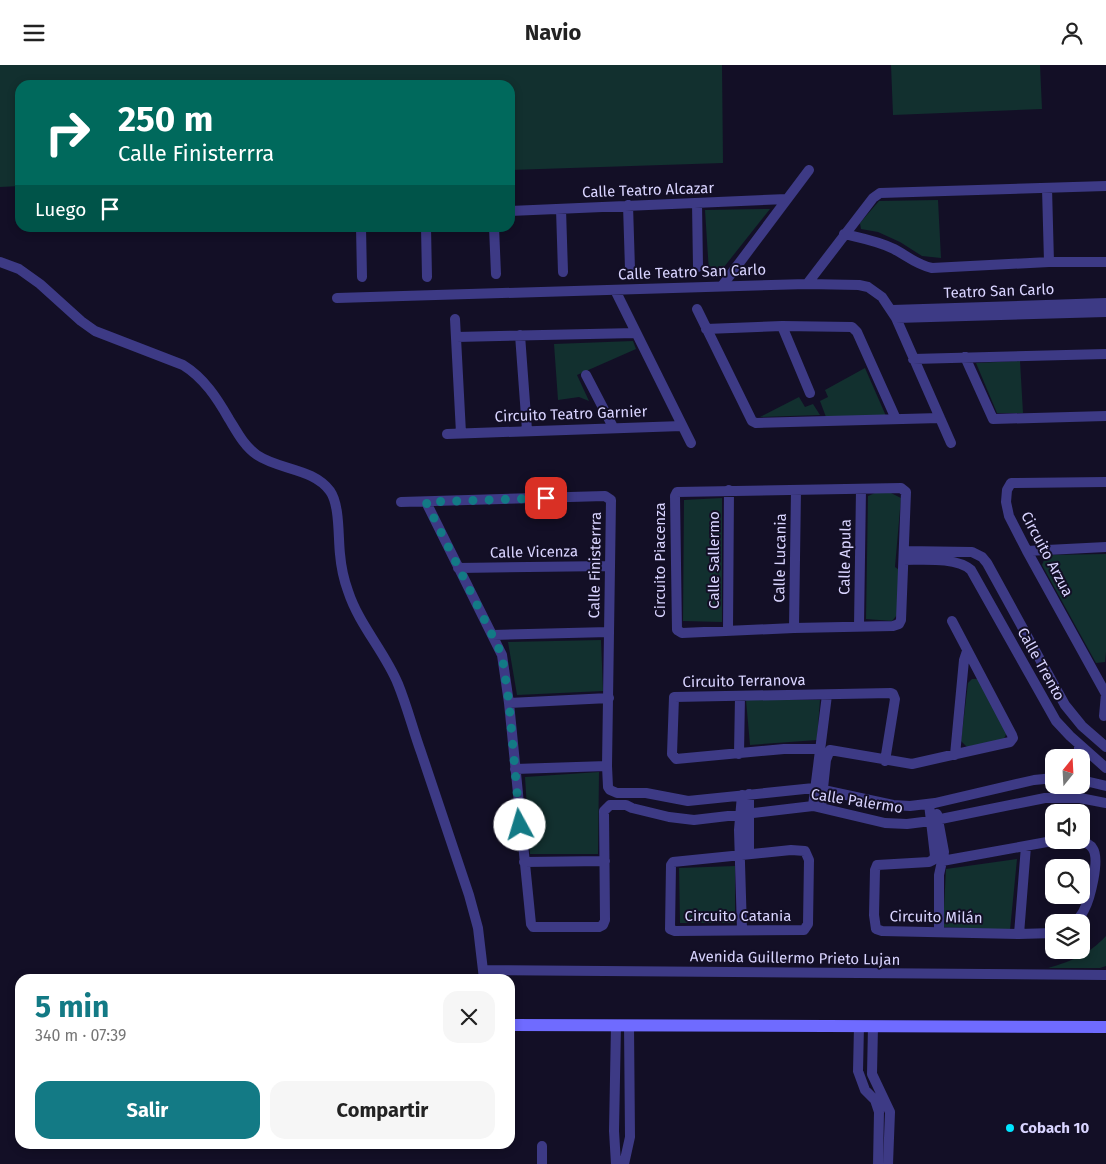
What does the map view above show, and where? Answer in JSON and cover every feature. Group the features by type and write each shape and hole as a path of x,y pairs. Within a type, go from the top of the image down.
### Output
{"street":[{"path":"722,286 809,170"},
{"path":"808,284 844,234 873,198 880,193 1106,186"},
{"path":"1047,188 1049,262"},
{"name":"Calle Teatro Alcazar","path":"515,211 787,199"},
{"path":"697,203 698,267"},
{"path":"628,205 630,269"},
{"path":"561,209 563,272"},
{"path":"361,232 362,277"},
{"path":"426,232 427,277"},
{"path":"494,232 496,274"},
{"path":"844,234 881,244 895,250 915,263 932,268 1049,262 1106,262"},
{"path":"0,262 19,269 40,284 95,331 184,365 195,372 205,382 238,434 252,450 270,462 313,477 324,484 331,493 335,505 340,557 347,590 398,684 469,895 478,928 484,974"},
{"name":"Calle Teatro San Carlo","path":"337,298 808,284 852,284 868,287 882,297 894,314 952,443"},
{"name":"Circuito Teatro Garnier","path":"615,290 691,443"},
{"name":"Teatro San Carlo","path":"894,314 1106,303"},
{"path":"697,309 752,421 756,423 940,418"},
{"name":"Teatro San Carlo","path":"894,314 1106,312"},
{"path":"455,319 461,433"},
{"path":"706,329 782,326 852,327 857,332 896,419"},
{"path":"782,326 810,393"},
{"path":"456,337 636,333"},
{"path":"520,335 527,430"},
{"path":"913,359 1106,353"},
{"path":"965,357 993,419 1106,416"},
{"path":"586,375 613,427"},
{"name":"Circuito Teatro Garnier","path":"447,434 682,426"},
{"name":"Circuito Arzua","path":"1104,716 1106,694 1027,551 1007,509 1007,489 1009,485 1014,483 1106,482"},
{"name":"Circuito Piacenza","path":"901,488 905,490 900,623 893,626 682,633 677,630 675,627 675,496 679,491 861,489 901,488"},
{"name":"Calle Apula","path":"859,626 861,489"},
{"name":"Calle Sallermo","path":"728,630 729,490"},
{"name":"Calle Lucania","path":"794,628 796,490"},
{"name":"Calle Finisterrra","path":"400,502 608,497 612,502 608,786"},
{"path":"426,502 493,635 503,661 509,703 524,862 531,926 599,927 603,925 605,920 604,861 524,862"},
{"path":"1027,551 1106,547"},
{"name":"Calle Trento","path":"904,555 972,552 982,557 1070,711 1082,726 1106,747"},
{"name":"Calle Trento","path":"904,555 953,561 964,564 971,570 1050,712 1062,729 1106,768"},
{"name":"Calle Vicenza","path":"458,568 610,566"},
{"name":"Circuito Terranova","path":"885,761 895,699 893,694 888,692 827,695 674,697 672,754 675,758 679,759 784,749 825,750 885,761 912,765 1010,742 1013,738 952,621"},
{"path":"493,635 609,632"},
{"path":"955,755 964,660 967,651"},
{"path":"817,807 818,789 825,750 827,695"},
{"path":"739,754 740,696"},
{"path":"509,703 608,698"},
{"path":"515,769 607,766"},
{"name":"Calle Palermo","path":"608,786 613,792 634,791 688,801 818,789 893,805 932,804 1026,781 1045,779"},
{"path":"1090,782 1106,786"},
{"path":"632,808 634,791"},
{"path":"742,930 745,795"},
{"name":"Calle Palermo","path":"604,861 606,810 619,804 670,817 694,820 817,807 896,824 935,820 1045,798 1080,798 1106,803"},
{"path":"932,804 944,852 939,875 939,931"},
{"name":"Circuito Milán","path":"935,820 936,853 933,860 877,865 875,870 876,929 882,931 939,931 1019,935 1045,934"},
{"path":"942,861 1045,842"},
{"path":"1082,914 1092,887 1095,857 1090,845"},
{"path":"1019,935 1026,846"},
{"name":"Circuito Catania","path":"805,851 808,855 807,928 802,931 742,930 674,931 670,928 672,863 675,861 745,854 805,851"},
{"name":"Avenida Guillermo Prieto Lujan","path":"515,975 1106,975"},
{"path":"515,1024 1106,1027"},
{"path":"623,1025 629,1079 630,1137 624,1164"},
{"path":"616,1164 615,1079 623,1025"},
{"path":"859,1026 858,1071 865,1090 874,1100 879,1112 878,1164"},
{"path":"873,1026 872,1073 890,1112 888,1164"},
{"path":"615,1079 629,1079"},
{"path":"614,1114 629,1114"},
{"path":"542,1146 542,1164"}],"green space":[{"path":"0,65 722,65 723,163 515,170 515,80 15,80 15,186 0,187"},
{"path":"891,65 1040,65 1042,109 893,115"},
{"path":"938,200 941,258 922,256 900,242 878,232 861,229 860,223 879,201"},
{"path":"770,209 720,272 709,272 705,210"},
{"path":"633,341 636,349 577,375 589,401 579,397 558,400 554,344"},
{"path":"1020,361 1023,413 997,413 976,363"},
{"path":"865,368 886,416 826,417 820,401 828,397 825,390"},
{"path":"799,397 805,407 813,404 820,415 760,417"},
{"path":"875,493 891,493 901,498 895,567 902,572 897,615 892,621 866,619 868,496"},
{"path":"722,498 722,622 683,621 684,500"},
{"path":"1106,554 1106,652 1105,662 1096,663 1042,565 1046,555"},
{"path":"601,640 603,691 517,695 508,642"},
{"path":"972,679 978,679 1007,732 1004,739 967,747 961,741 968,683"},
{"path":"746,700 820,700 817,740 750,745"},
{"path":"599,772 598,854 530,854 525,777"},
{"path":"1017,859 1010,930 943,927 946,869"},
{"path":"735,866 735,923 680,923 679,868"},
{"path":"1106,936 1106,966 1100,968 1048,968 1073,959 1090,959 1090,950"}],"place":[{"name":"Cobach 10","path":"1010,1128"}],"route":[{"path":"520,825 509,703 502,655 426,502 546,498"}]}
